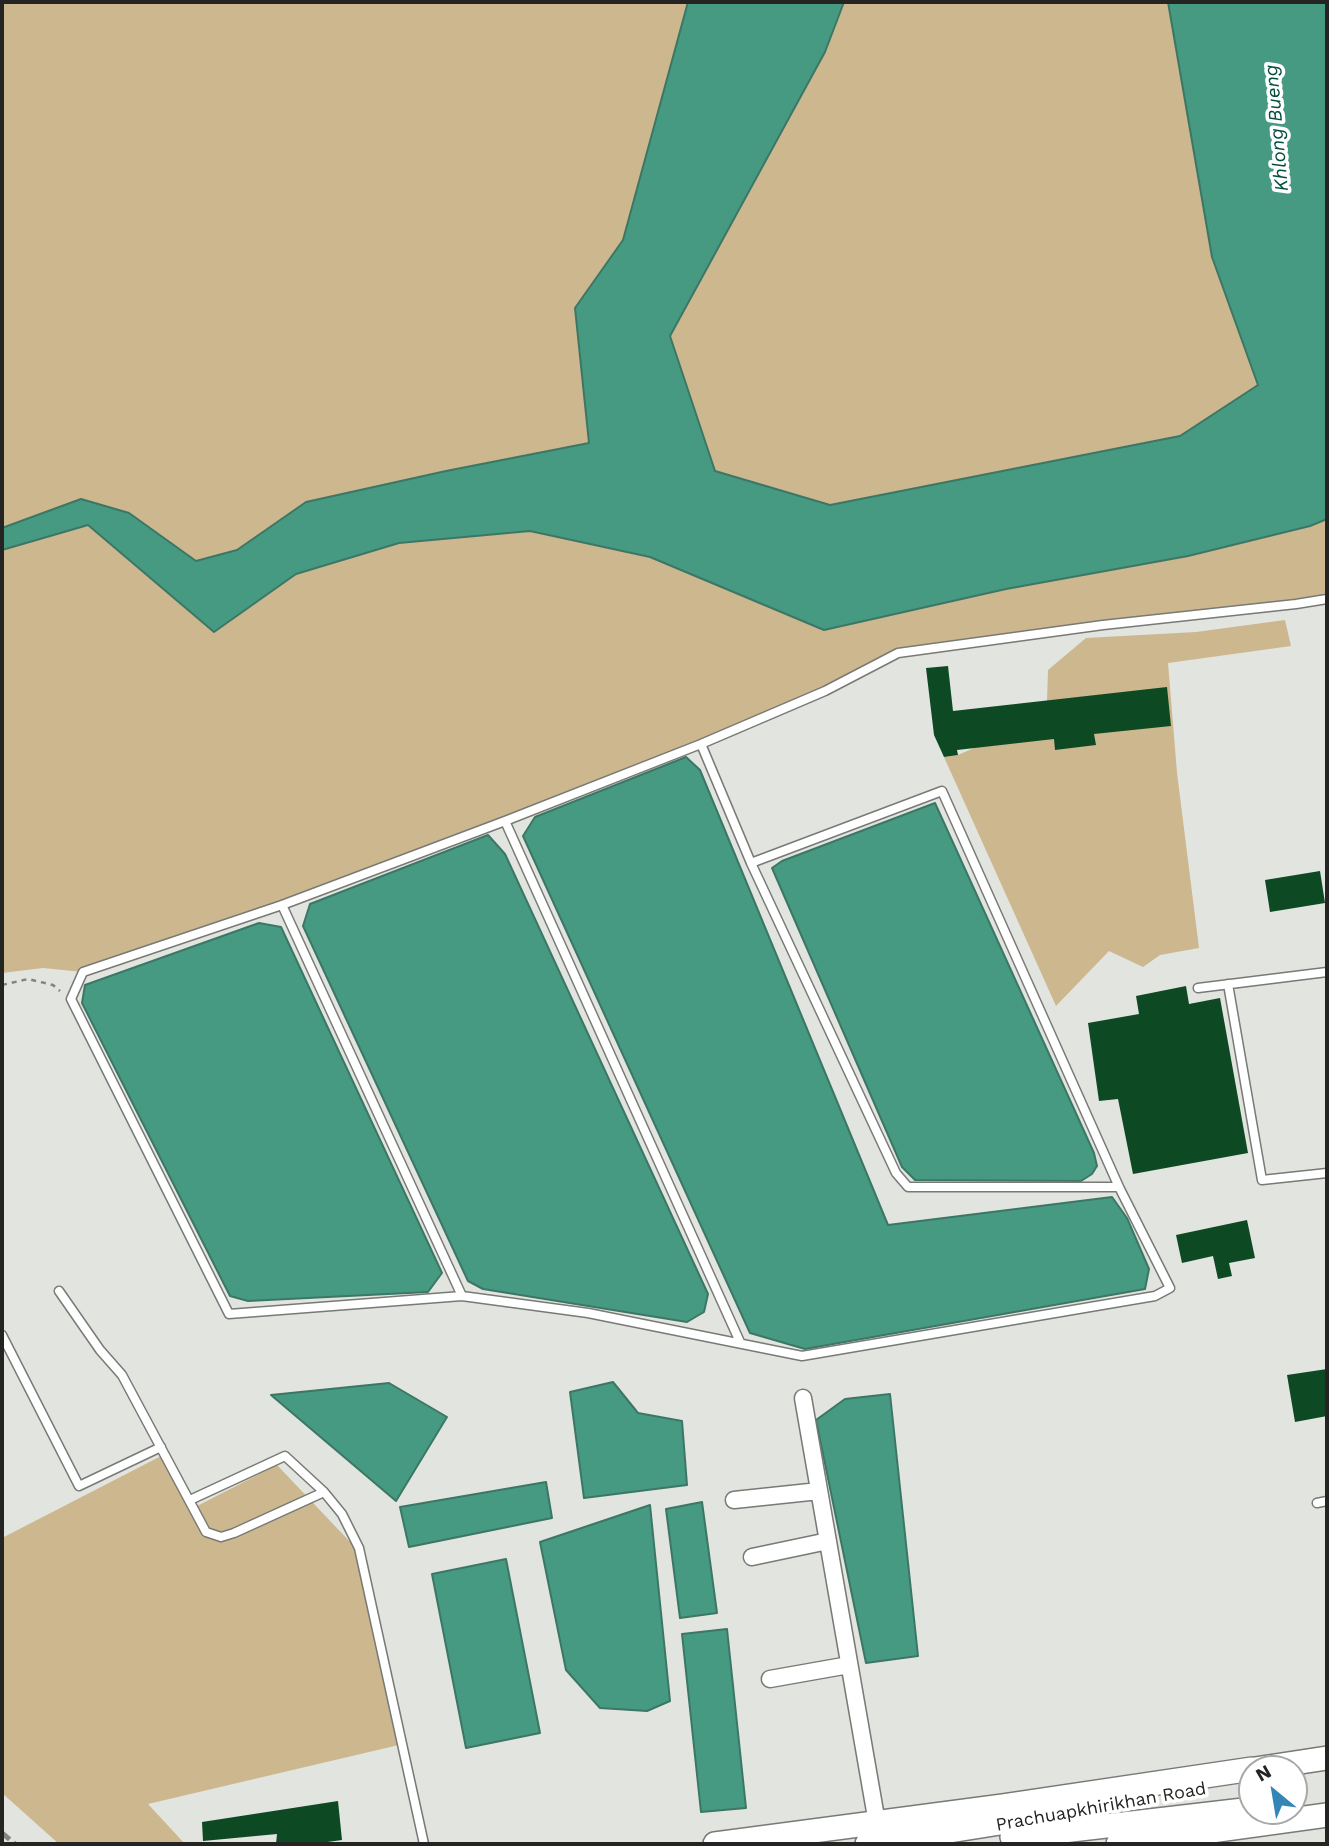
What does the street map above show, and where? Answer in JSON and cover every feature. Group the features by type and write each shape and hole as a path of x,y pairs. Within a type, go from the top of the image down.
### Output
{"main road":[{"path":"1308,1761 1327,1758"},
{"path":"1308,1771 1327,1768"},
{"path":"715,1844 1003,1807 1238,1771"},
{"name":"Prachuapkhirikhan Road","path":"867,1844 1004,1824 1238,1783"},
{"path":"1308,1802 1327,1800"},
{"name":"Prachuapkhirikhan Road","path":"960,1844 1238,1811"},
{"path":"1118,1844 1327,1815"}],"street":[{"path":"803,1398 877,1823"},
{"path":"734,1500 819,1491"},
{"path":"752,1557 828,1541"},
{"path":"770,1679 849,1665"}],"lane":[{"path":"751,863 942,791 1119,1187 1170,1288 1155,1296 802,1356 588,1313 462,1296 229,1314 71,999 83,972 282,905 505,821 701,744 825,691 898,653 1103,625 1327,599"},
{"path":"701,744 751,863 896,1172 908,1187 1119,1187"},
{"path":"505,821 740,1342"},
{"path":"282,905 462,1296"},
{"path":"1198,988 1327,972"},
{"path":"1228,984 1262,1180 1327,1173"},
{"path":"59,1291 100,1350 122,1374 206,1532 221,1537 234,1533 324,1492"},
{"path":"2,1335 79,1486 161,1447"},
{"path":"190,1500 285,1456 324,1492 342,1514 359,1548 424,1844"},
{"path":"1317,1503 1327,1501"}],"path":[{"path":"2,985 28,979 53,985 71,999"}],"shaded area":[{"path":"2,2 688,2 623,240 575,309 589,443 306,502 237,550 196,561 129,513 81,499 2,528"},
{"path":"844,2 1168,2 1212,257 1258,385 1180,436 830,505 715,471 670,336 825,52"},
{"path":"1327,519 1327,599 898,653 825,691 282,905 83,972 43,968 2,973 2,550 88,525 214,632 296,574 399,543 530,531 650,557 824,630 1006,589 1188,556 1310,526"},
{"path":"1285,620 1291,646 1168,663 1177,773 1199,948 1160,955 1143,967 1109,951 1056,1006 944,757 958,755 974,748 1047,701 1048,670 1086,638 1196,632"},
{"path":"165,1454 197,1506 277,1465 353,1545 403,1744 148,1804 185,1844 59,1844 2,1793 2,1538"}],"water":[{"name":"Khlong Bueng","path":"688,2 844,2 825,52 670,336 715,471 830,505 1180,436 1258,385 1212,257 1168,2 1327,2 1327,519 1310,526 1188,556 1006,589 824,630 650,557 530,531 399,543 296,574 214,632 88,525 2,550 2,528 81,499 129,513 196,561 237,550 306,502 589,443 575,308 623,240"},
{"path":"686,757 700,770 888,1225 1112,1197 1127,1218 1149,1269 1145,1289 805,1349 750,1333 523,836 535,817"},
{"path":"935,803 1094,1153 1097,1166 1092,1174 1081,1181 915,1180 902,1167 772,868 782,861"},
{"path":"488,835 505,854 708,1294 704,1312 687,1322 483,1289 468,1281 303,926 310,904"},
{"path":"259,923 281,927 442,1273 428,1292 248,1301 230,1296 82,1003 85,985"},
{"path":"613,1382 638,1413 682,1421 687,1485 584,1498 570,1392"},
{"path":"389,1383 447,1417 396,1501 271,1395"},
{"path":"890,1394 918,1656 866,1663 816,1420 845,1399"},
{"path":"546,1482 552,1518 409,1547 400,1507"},
{"path":"702,1502 717,1613 680,1618 666,1509"},
{"path":"650,1505 670,1701 647,1711 600,1708 566,1670 540,1542"},
{"path":"506,1559 540,1733 466,1748 432,1574"},
{"path":"727,1629 746,1808 701,1812 682,1634"}],"building":[{"path":"948,666 953,711 1167,687 1171,726 1094,734 1096,745 1055,750 1054,739 957,750 958,755 944,757 934,735 926,668"},
{"path":"1320,871 1325,903 1270,912 1265,880"},
{"path":"1186,986 1189,1004 1220,998 1248,1153 1133,1174 1118,1099 1099,1101 1088,1023 1139,1014 1136,996"},
{"path":"1247,1220 1255,1258 1229,1263 1232,1276 1218,1279 1213,1256 1182,1263 1176,1235"},
{"path":"1327,1369 1327,1416 1295,1422 1287,1375"},
{"path":"338,1801 342,1840 313,1844 276,1844 277,1834 203,1841 202,1822"}],"railway":[{"path":"2,1833 15,1844"}]}
